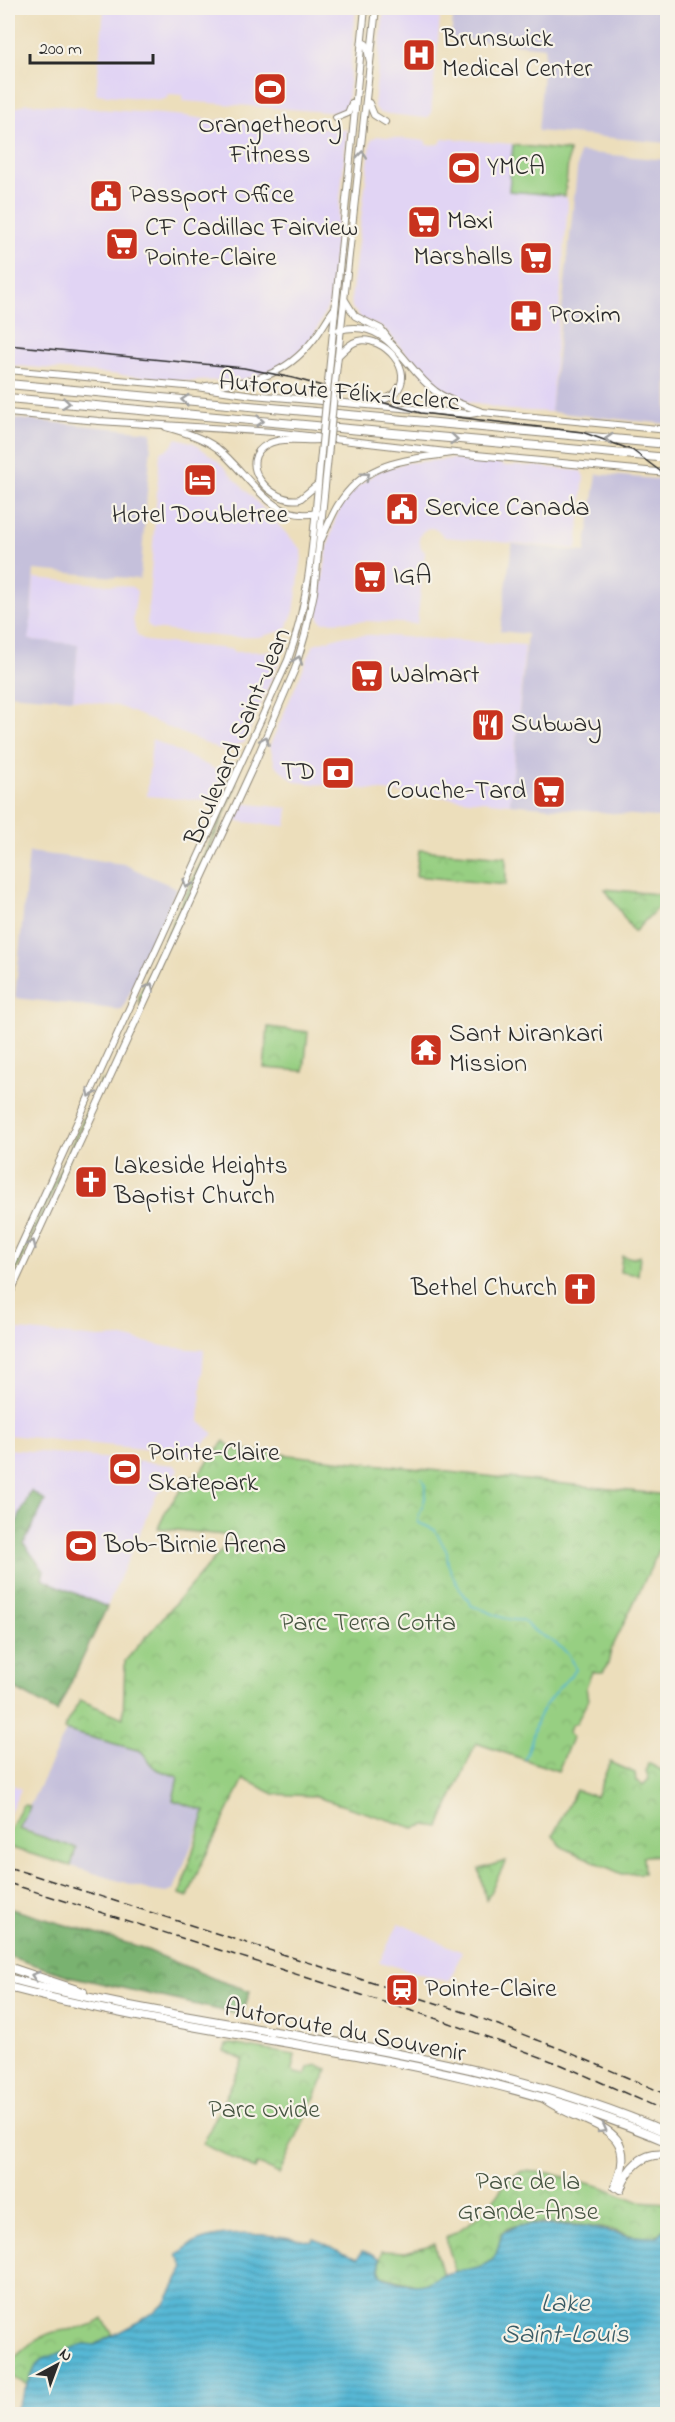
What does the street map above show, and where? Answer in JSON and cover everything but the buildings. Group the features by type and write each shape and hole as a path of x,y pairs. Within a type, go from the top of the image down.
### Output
{"highway":[{"name":"Autoroute Félix-Leclerc","path":"8,384 668,444"},
{"name":"Autoroute Félix-Leclerc","path":"8,398 668,458"},
{"path":"8,1967 63,1984 103,2000"},
{"name":"Autoroute du Souvenir","path":"8,1978 103,2000 488,2073 581,2100 668,2133"},
{"name":"Autoroute du Souvenir","path":"8,1987 75,2003 450,2073 540,2096 605,2117 668,2142"},
{"path":"540,2096 558,2109 607,2130 617,2139 624,2162 618,2188 637,2162 654,2155 668,2155"}],"main road":[{"name":"Boulevard Saint-Jean","path":"8,1298 253,766 290,680 307,628 315,586 323,510 324,457 332,383 335,308 365,8"},
{"name":"Boulevard Saint-Jean","path":"332,383 345,300 376,8"},
{"path":"362,42 366,45 371,66"},
{"path":"336,118 349,112 357,85"},
{"path":"367,100 374,115 386,122"},
{"path":"345,300 355,316 381,329 434,390 450,400 483,412"},
{"path":"196,387 250,382 276,372 306,349 335,308"},
{"path":"333,332 364,328 390,342"},
{"path":"338,356 353,343 368,341 387,350 398,363 402,377 398,390 385,400 365,405"},
{"path":"8,370 365,405 470,414 483,412 668,430"},
{"path":"8,413 273,432 455,453 668,472"},
{"path":"158,425 213,445 264,497 278,508 292,513 315,514 323,510"},
{"path":"318,484 300,498 283,498 261,482 255,469 255,460 262,448 273,442 332,439"},
{"path":"320,541 341,501 352,487 370,473 394,462 455,453"},
{"name":"Boulevard Saint-Jean","path":"8,1274 286,664 296,636 305,593 318,484 324,457"}],"shaded area":[{"path":"104,8 356,8 347,105 341,113 183,101 182,95 169,94 167,98 161,100 96,94"},
{"path":"384,8 441,8 431,114 427,118 380,113 374,106"},
{"path":"454,8 667,8 667,143 538,131 545,47 451,38"},
{"path":"26,103 186,116 216,121 221,119 347,130 330,302 315,333 306,345 291,359 269,373 239,380 189,381 8,365 8,107 17,108"},
{"path":"377,136 426,141 426,145 440,144 443,138 513,144 509,191 566,197 568,205 551,412 508,410 470,402 442,392 424,376 385,329 362,319 352,308 351,298 371,140"},
{"path":"579,152 667,160 667,424 551,412"},
{"path":"8,418 152,432 140,579 34,570 29,640 78,644 73,699 8,694"},
{"path":"177,438 194,443 219,462 301,549 294,612 285,630 259,637 227,637 152,629 147,624 160,452 170,448"},
{"path":"452,459 497,462 505,466 535,466 581,471 584,477 577,549 444,537 437,529 429,528 422,532 419,539 421,548 425,552 417,624 367,621 322,622 318,608 328,546 343,502 357,487 378,471 405,463"},
{"path":"597,474 667,480 667,818 510,804 527,634 500,631 512,544 585,552"},
{"path":"34,578 132,587 137,591 133,619 135,629 138,636 146,641 230,649 234,652 270,651 277,654 279,662 244,743 226,752 118,706 73,699 78,644 29,640"},
{"path":"371,635 525,645 510,804 295,782 275,765 270,745 314,644 342,636"},
{"path":"152,739 219,771 220,788 213,801 147,796"},
{"path":"240,803 288,808 286,826 232,821"},
{"path":"29,852 124,864 177,888 122,1010 15,998"},
{"path":"8,1329 99,1338 123,1337 168,1347 204,1350 199,1421 214,1434 189,1457 182,1453 8,1435"},
{"path":"8,1449 174,1465 179,1470 155,1498 107,1607 42,1579 24,1544 45,1502 31,1492 8,1541"},
{"path":"66,1731 141,1751 156,1769 178,1777 173,1800 205,1811 174,1890 167,1893 152,1891 71,1866 76,1848 19,1828"},
{"path":"8,1782 21,1789 8,1817"},
{"path":"399,1923 462,1952 449,1982 379,1962"}],"green space":[{"path":"513,145 569,151 565,196 509,191"},
{"path":"237,783 203,864 139,1003 139,996"},
{"path":"419,850 506,857 506,885 416,876"},
{"path":"605,889 667,895 667,898 634,932"},
{"path":"268,1027 308,1032 304,1071 264,1068"},
{"path":"102,1078 101,1086 8,1289 8,1283"},
{"path":"640,1255 638,1275 620,1272 622,1256 633,1258"},
{"name":"Parc Terra Cotta","path":"224,1441 233,1449 667,1495 667,1534 611,1650 608,1664 603,1672 592,1672 586,1687 588,1700 577,1722 571,1726 569,1732 572,1738 558,1771 476,1743 439,1827 426,1825 414,1828 313,1796 274,1794 244,1779 199,1869 188,1897 180,1894 205,1811 173,1800 178,1777 156,1769 141,1751 64,1730 80,1700 123,1718 125,1661 234,1536 158,1528 167,1509 190,1478 198,1475"},
{"name":"Pointe-Claire Skatepark","path":"115,1460 136,1463 134,1481 113,1476"},
{"path":"31,1491 45,1501 24,1544 44,1571 42,1579 107,1607 57,1712 8,1685 8,1541"},
{"path":"610,1762 635,1773 636,1781 643,1785 649,1779 646,1771 648,1763 667,1773 667,1855 643,1856 644,1873 622,1874 562,1847 553,1835 576,1790 596,1797"},
{"path":"22,1806 30,1807 19,1829 76,1848 71,1866 8,1847 8,1835"},
{"path":"506,1861 486,1900 479,1869"},
{"path":"8,1908 140,1947 217,1980 250,1991 242,2015 69,1976 8,1956"},
{"name":"Parc Ovide","path":"226,2045 295,2055 292,2070 295,2073 306,2075 309,2068 314,2066 328,2069 279,2174 257,2164 255,2169 203,2144 243,2060 224,2051"},
{"name":"Parc de la Grande-Anse","path":"523,2171 549,2173 603,2187 637,2201 667,2203 667,2226 657,2235 643,2237 587,2226 538,2223 511,2227 502,2232 492,2260 471,2270 455,2272 446,2238 481,2213 511,2178"},
{"name":"Parc de la Grande-Anse","path":"434,2244 443,2275 429,2283 416,2285 381,2276 382,2251 406,2252"},
{"path":"103,2319 113,2335 95,2345 84,2344 36,2366 28,2385 8,2375 8,2364 40,2338 54,2332 91,2325"}],"water":[{"name":"Lake Saint-Louis","path":"519,2225 584,2226 629,2236 649,2237 657,2236 667,2226 667,2414 14,2414 41,2360 84,2344 95,2345 138,2322 165,2304 184,2268 177,2255 192,2244 204,2239 251,2234 312,2242 314,2239 358,2258 362,2251 373,2254 380,2259 380,2273 384,2278 415,2285 424,2284 445,2274 476,2268 488,2263 497,2253 502,2233"}],"waterway":[{"path":"422,1479 426,1496 419,1514 419,1523 435,1530 447,1552 448,1564 455,1581 472,1606 502,1618 522,1620 565,1651 570,1656 576,1670 540,1714 525,1759"}],"tram line":[{"path":"8,345 244,368 293,378 421,413 582,432 632,450 668,477"}],"railway":[{"path":"8,1867 467,2013 561,2049 668,2095"},
{"path":"8,1883 447,2022 562,2065 668,2112"}],"place":[{"name":"Brunswick Medical Center","path":"419,55"},
{"name":"Orangetheory Fitness","path":"270,89"},
{"name":"YMCA","path":"464,168"},
{"name":"Passport Office","path":"106,196"},
{"name":"Maxi","path":"424,222"},
{"name":"CF Cadillac Fairview Pointe-Claire","path":"122,244"},
{"name":"Marshalls","path":"536,258"},
{"name":"Proxim","path":"526,316"},
{"name":"Hotel Doubletree","path":"200,480"},
{"name":"Service Canada","path":"402,509"},
{"name":"IGA","path":"370,577"},
{"name":"Walmart","path":"367,676"},
{"name":"Subway","path":"488,725"},
{"name":"TD","path":"338,773"},
{"name":"Couche-Tard","path":"549,792"},
{"name":"Sant Nirankari Mission","path":"426,1050"},
{"name":"Lakeside Heights Baptist Church","path":"91,1182"},
{"name":"Bethel Church","path":"580,1289"},
{"name":"Pointe-Claire Skatepark","path":"125,1469"},
{"name":"Bob-Birnie Arena","path":"81,1546"},
{"name":"Pointe-Claire","path":"402,1990"}]}
